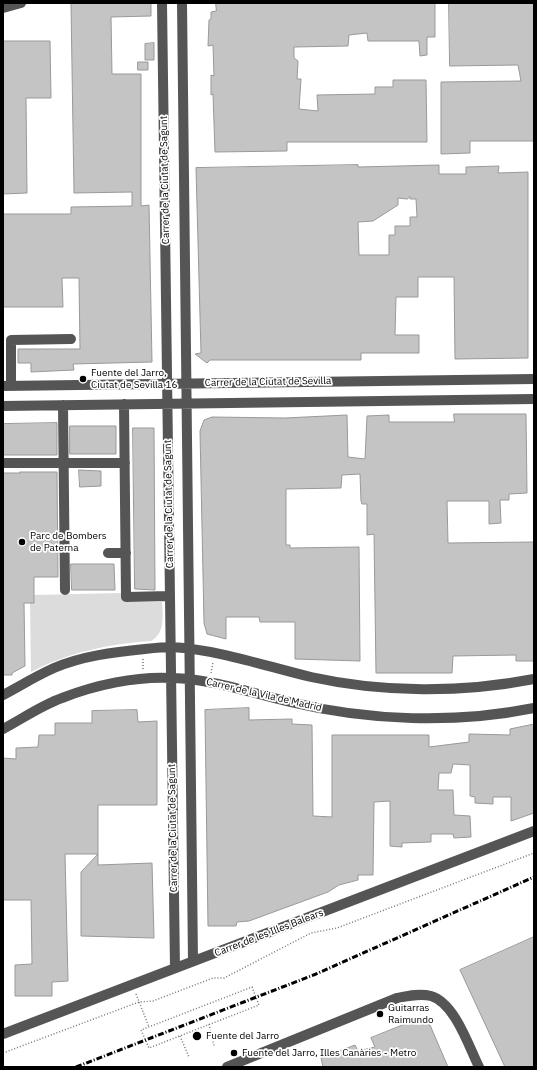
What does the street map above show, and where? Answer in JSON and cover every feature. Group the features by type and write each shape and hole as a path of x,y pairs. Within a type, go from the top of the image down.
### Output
{"street":[{"path":"3,8 21,3"},
{"name":"Carrer de la Ciutat de Sagunt","path":"162,3 175,968"},
{"name":"Carrer de la Ciutat de Sagunt","path":"182,3 193,961"},
{"path":"163,40 182,40"},
{"path":"7,386 11,340 71,339"},
{"name":"Carrer de la Ciutat de Sevilla","path":"7,386 534,379"},
{"name":"Carrer de la Ciutat de Sevilla","path":"3,406 534,398"},
{"path":"124,404 126,597 170,596"},
{"path":"63,405 66,590"},
{"path":"3,463 125,463"},
{"path":"108,554 126,554"},
{"path":"3,695 54,668 101,654 171,647 215,653 262,662 319,678 348,683 400,688 442,689 498,686 534,679"},
{"name":"Carrer de la Vila de Madrid","path":"3,729 61,698 95,687 144,679 171,678 210,682 290,702 338,711 412,718 473,716 534,708"},
{"name":"Carrer de les Illes Balears","path":"3,1034 534,831"},
{"path":"227,1067 397,998 414,995 431,996 446,1006 457,1022 479,1067"}],"path":[{"path":"142,650 144,679"},
{"path":"210,682 215,653"},
{"path":"3,1053 139,1002 153,1001 213,978 224,978 311,933 337,928 534,853"},
{"path":"132,984 149,1027"},
{"path":"252,986 259,1005 149,1048 142,1030 149,1027 252,986"},
{"path":"209,1024 214,1046"},
{"path":"180,1036 189,1057"}],"shaded area":[{"path":"121,593 126,602 162,602 162,624 156,638 151,641 120,644 75,654 31,672 30,603 34,603 34,595"}],"building":[{"path":"151,3 151,16 111,17 112,74 141,74 141,206 149,205 152,362 73,364 74,370 31,372 31,363 18,363 18,349 80,349 79,278 62,278 63,307 3,307 3,214 71,214 71,207 132,206 132,192 74,193 71,4"},
{"path":"216,3 435,3 435,37 427,37 427,55 420,56 419,41 368,41 367,33 349,35 348,46 294,47 294,58 298,61 297,79 301,79 299,109 318,111 317,95 375,94 375,87 393,87 393,80 426,80 427,142 287,142 287,151 215,152 213,94 211,95 211,75 214,76 213,45 208,46 209,20 211,19 211,12 216,11"},
{"path":"449,3 534,3 534,141 470,141 470,153 441,154 441,82 521,81 518,65 450,66"},
{"path":"3,41 50,41 51,98 26,98 27,193 3,194"},
{"path":"154,43 154,60 145,60 145,44"},
{"path":"138,62 148,62 148,70 138,70"},
{"path":"439,165 439,174 466,174 466,167 499,166 498,173 528,172 528,358 455,359 454,277 418,277 418,297 396,297 395,335 419,335 419,353 361,353 361,360 210,360 207,363 195,354 201,353 196,168","holes":["410,197 410,199 416,199 417,217 410,217 410,226 395,226 395,235 389,235 389,255 359,255 358,222 373,221 398,205 398,198 407,199"]},
{"path":"454,414 526,414 527,493 509,494 509,500 500,500 501,523 489,524 489,501 447,501 448,543 534,542 534,661 516,661 516,655 453,656 452,673 376,673 374,534 367,535 367,504 362,504 361,501 360,474 342,475 341,488 286,489 286,545 290,545 290,548 359,547 360,661 295,659 295,622 260,622 259,617 226,617 226,639 207,634 204,623 200,431 204,420 212,417 285,418 347,415 348,457 365,459 367,416 389,415 389,422 454,422"},
{"path":"57,423 57,455 3,455 3,424"},
{"path":"70,426 116,426 116,454 70,454"},
{"path":"133,428 154,428 155,590 135,589"},
{"path":"79,470 101,471 101,486 80,487"},
{"path":"57,472 58,577 34,577 34,603 24,603 25,666 12,673 12,675 3,675 3,473"},
{"path":"71,564 114,564 115,590 72,590"},
{"path":"249,708 249,720 292,719 292,724 312,725 313,816 332,817 332,735 429,735 429,747 469,742 469,734 510,735 510,729 534,724 534,813 511,821 511,797 493,797 493,804 475,803 475,797 470,796 470,765 453,764 451,773 439,773 438,790 453,790 454,815 470,816 471,837 454,838 453,834 431,834 431,842 402,843 402,847 390,846 390,801 374,802 373,875 358,875 358,880 339,885 328,892 249,921 237,922 236,926 208,926 205,710"},
{"path":"137,710 138,722 157,721 157,805 98,805 98,854 65,854 68,981 52,982 52,996 15,996 15,965 32,964 31,900 3,900 3,758 16,759 16,748 38,747 39,735 55,735 55,723 92,723 92,711"},
{"path":"98,854 98,865 152,863 154,938 81,936 81,872"},
{"path":"534,937 534,1067 505,1067 460,970"},
{"path":"415,1020 419,1020 430,1025 448,1067 323,1067 321,1058 355,1045 358,1051 375,1047 371,1038"}],"railway":[{"path":"76,1067 316,974 534,877"}],"place":[{"name":"Fuente del Jarro, Ciutat de Sevilla 16","path":"83,379"},
{"name":"Parc de Bombers de Paterna","path":"22,542"},
{"name":"Guitarras Raimundo","path":"380,1014"},
{"name":"Fuente del Jarro","path":"197,1036"},
{"name":"Fuente del Jarro, Illes Canàries - Metro","path":"234,1053"}]}
